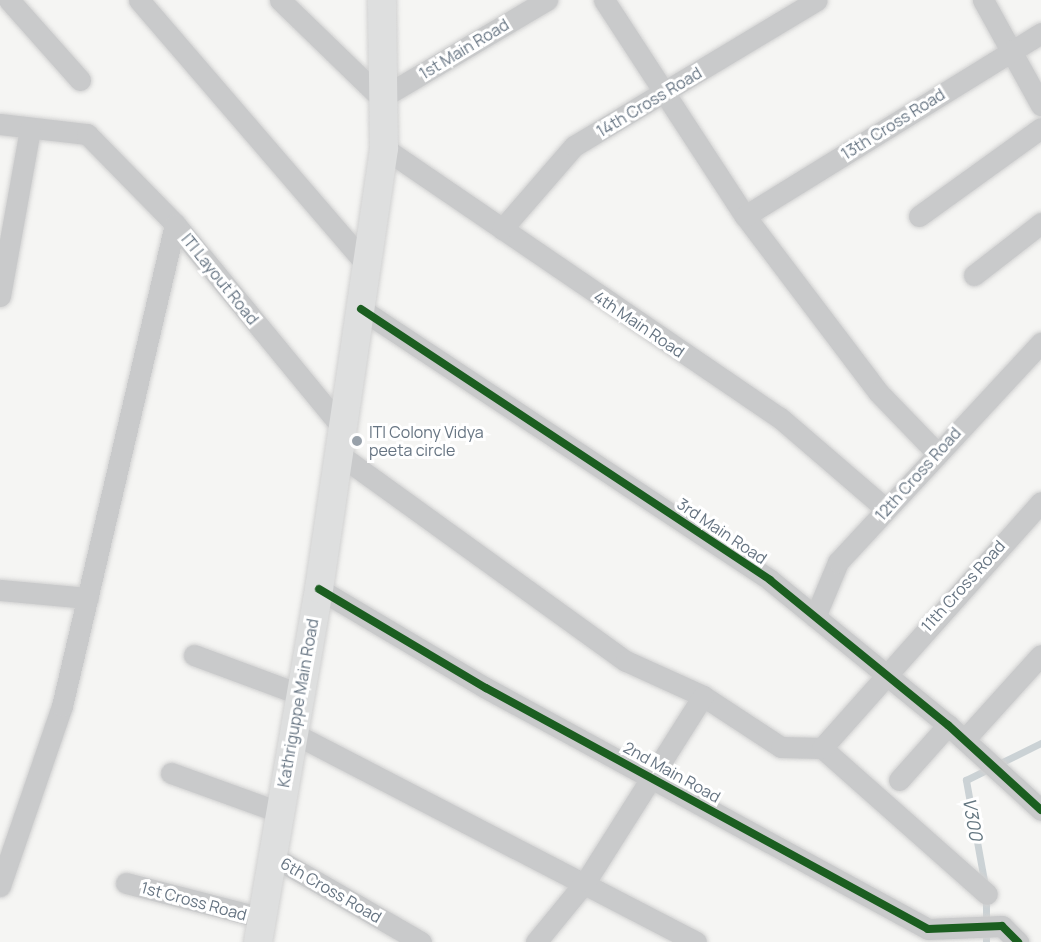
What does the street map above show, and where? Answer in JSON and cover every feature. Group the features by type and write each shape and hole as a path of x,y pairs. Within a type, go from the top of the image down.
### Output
{"main road":[{"name":"Kathriguppe Main Road","path":"260,930 291,732 319,589 362,309 366,264 384,147 381,98 382,0"}],"street":[{"path":"9,0 80,80"},
{"path":"139,0 366,264"},
{"path":"280,0 381,98"},
{"name":"1st Main Road","path":"381,98 547,0"},
{"path":"604,0 745,216 878,392 937,453"},
{"name":"14th Cross Road","path":"502,229 574,146 817,0"},
{"path":"983,0 1014,49 1041,105"},
{"name":"13th Cross Road","path":"745,216 1041,33"},
{"path":"0,124 30,129 0,296"},
{"path":"920,216 1041,128"},
{"name":"ITI Layout Road","path":"30,129 87,134 175,224 342,443 626,661 703,696 781,747 822,748"},
{"name":"4th Main Road","path":"384,147 780,417 886,509"},
{"path":"0,886 62,706 175,224"},
{"path":"974,275 1041,224"},
{"name":"3rd Main Road","path":"362,309 760,574 885,671 1004,772 1041,810"},
{"name":"12th Cross Road","path":"815,618 838,562 1041,343"},
{"name":"11th Cross Road","path":"822,748 885,671 1041,502"},
{"name":"2nd Main Road","path":"319,589 486,688 655,777 928,929 1002,926 1018,942"},
{"path":"0,590 88,598"},
{"path":"194,655 299,694"},
{"path":"965,739 1041,655"},
{"path":"536,942 586,881 655,777 703,696"},
{"path":"899,780 948,724"},
{"path":"291,732 586,881 696,942"},
{"path":"822,748 987,894"},
{"path":"171,774 279,812"},
{"name":"6th Cross Road","path":"272,856 421,942"},
{"name":"1st Cross Road","path":"126,883 260,930"}],"waterway":[{"name":"V300","path":"985,886 966,780 1041,743"},
{"name":"V300","path":"986,897 986,942"}],"cycle path":[{"path":"361,309 770,580 948,725 1041,810"},
{"path":"319,589 486,688 928,929 1002,926 1018,942"}],"place":[{"name":"ITI Colony Vidya peeta circle","path":"357,441"}]}
